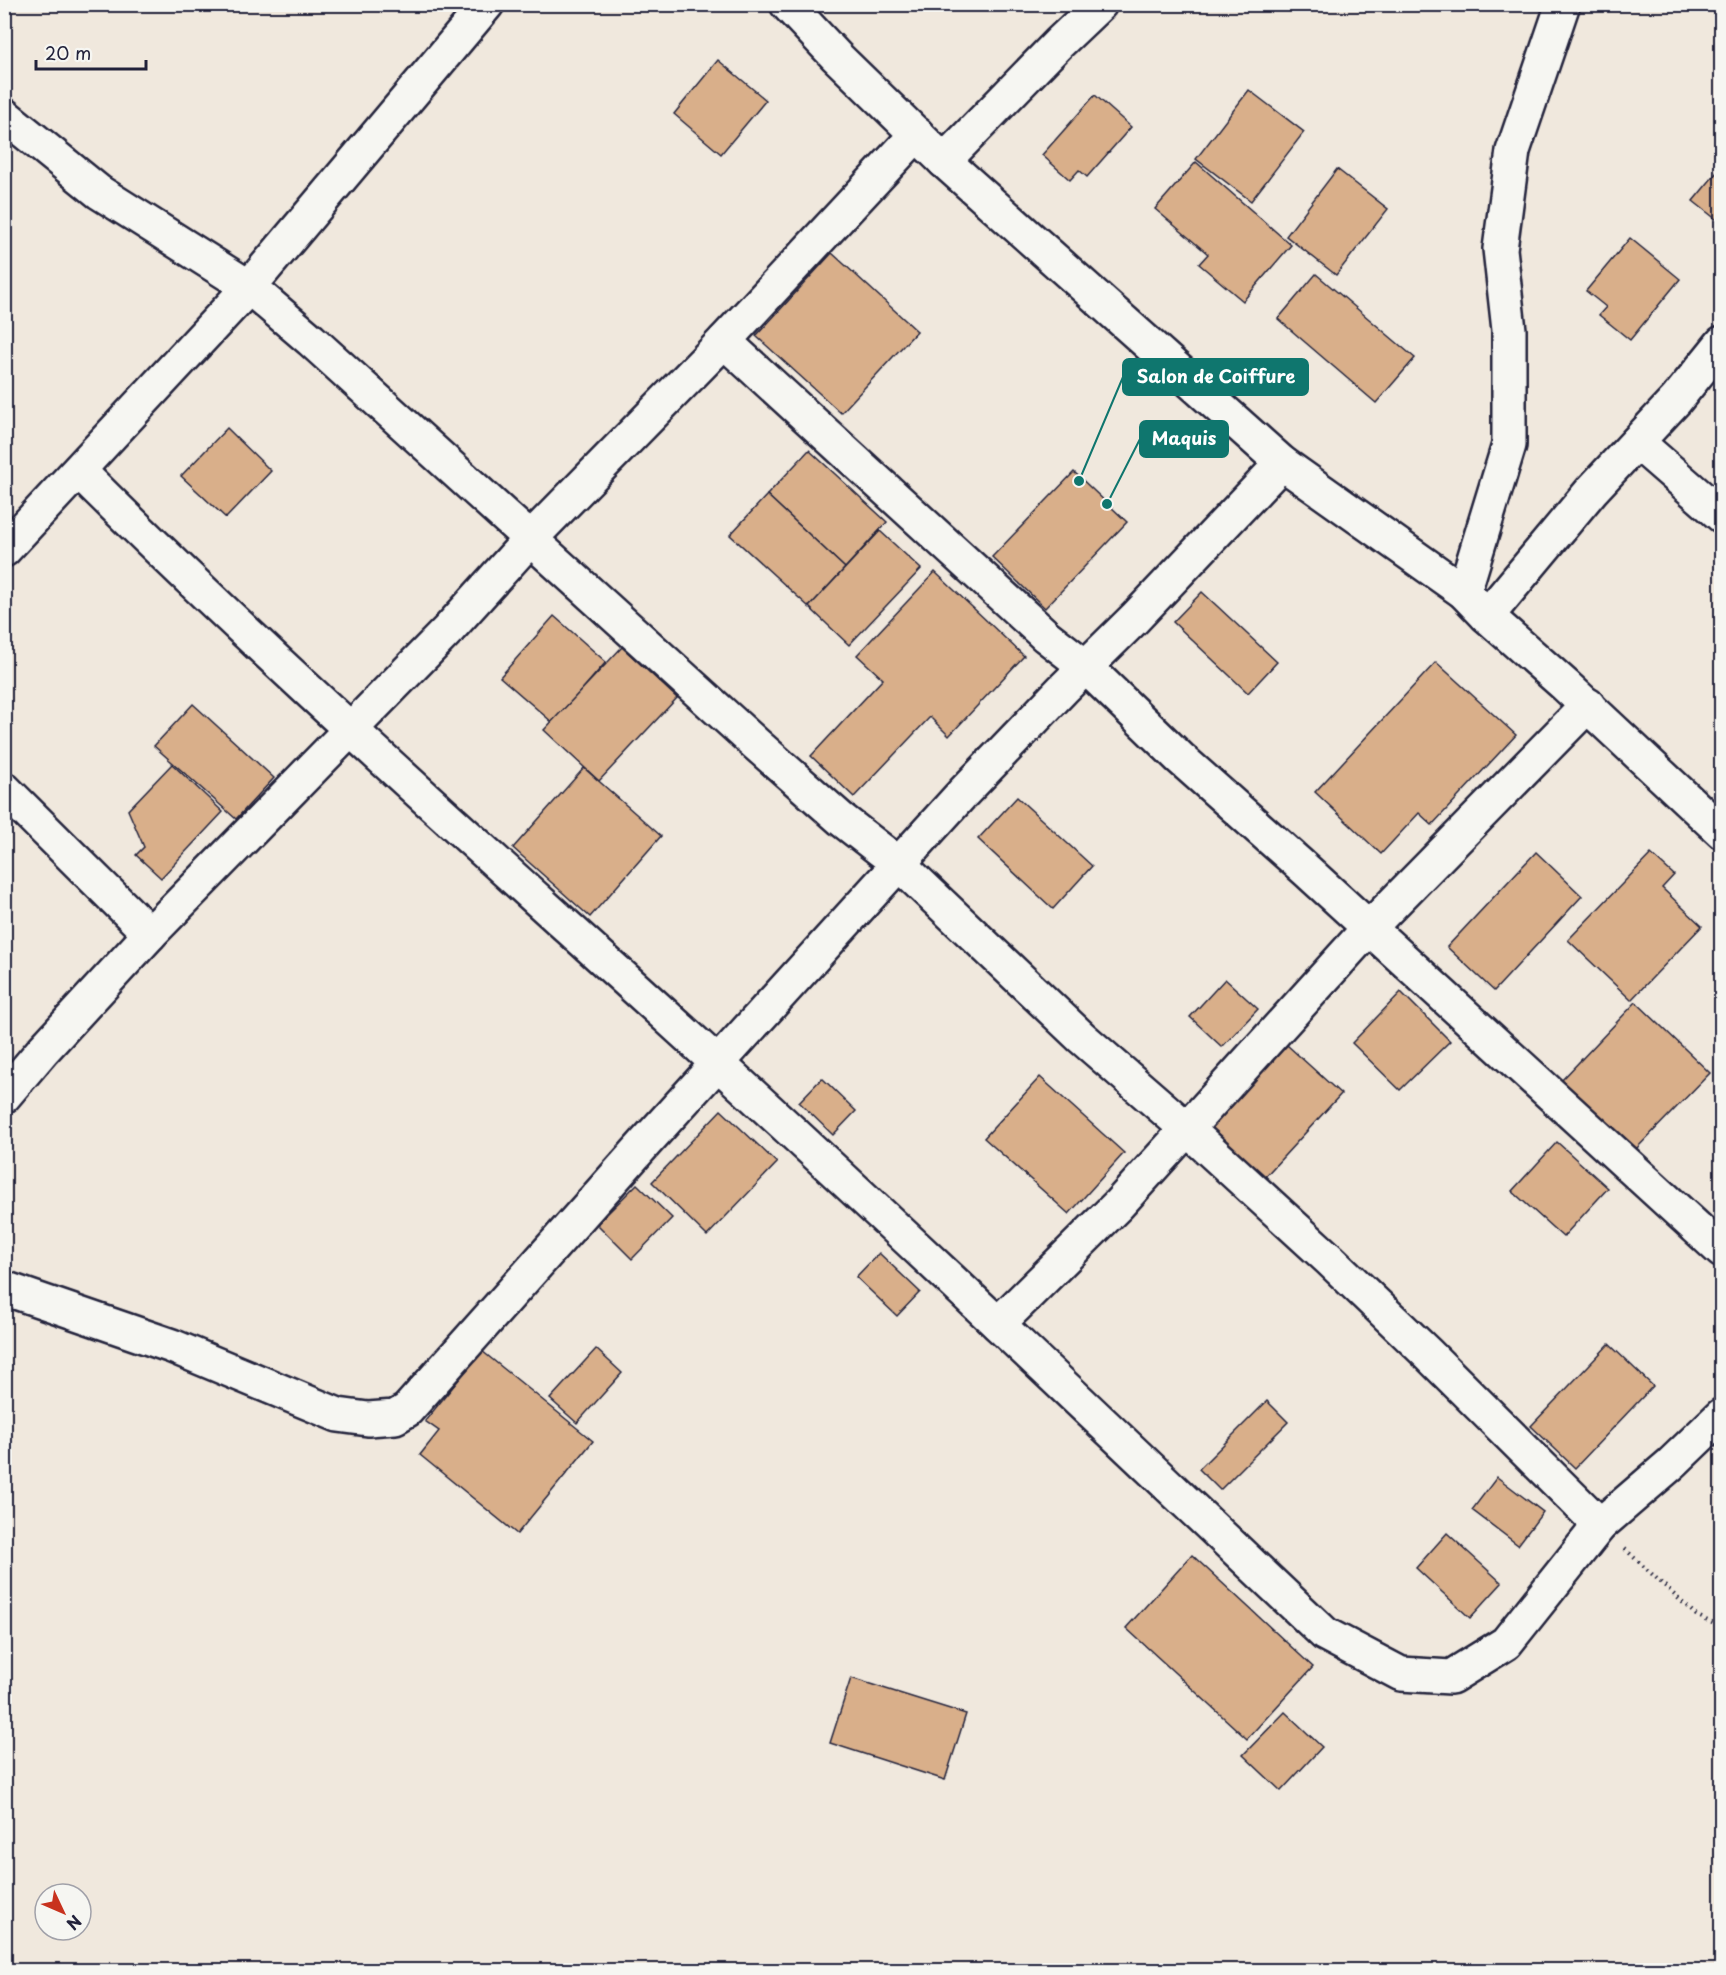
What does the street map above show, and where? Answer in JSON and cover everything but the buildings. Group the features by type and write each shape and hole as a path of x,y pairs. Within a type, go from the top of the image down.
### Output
{"street":[{"path":"4,550 249,287 487,4"},
{"path":"787,4 836,56 944,160 1282,463 1464,592 1487,616 1588,705 1722,832"},
{"path":"944,160 1100,4"},
{"path":"1464,592 1509,445 1509,330 1500,249 1513,151 1563,4"},
{"path":"4,115 99,192 249,287 311,340 790,774 899,864 1081,1037 1187,1129 1330,1260 1600,1525"},
{"path":"4,1096 43,1050 150,934 448,630 531,537 724,341 917,134"},
{"path":"724,341 1046,636 1086,667 1180,758 1722,1251"},
{"path":"1487,616 1592,490 1676,400 1722,343"},
{"path":"1637,442 1722,516"},
{"path":"4,1288 172,1346 338,1415 368,1419 395,1418 407,1410 970,786 1222,528 1282,463"},
{"path":"79,471 157,549 718,1063 1325,1634 1401,1674 1451,1677 1506,1643 1600,1525 1671,1464 1722,1415"},
{"path":"998,1324 1118,1205 1369,928 1588,705"},
{"path":"4,789 150,934"}],"path":[{"path":"1600,1525 1696,1615 1722,1628"}],"place":[{"name":"Salon de Coiffure","path":"1079,481"},
{"name":"Maquis","path":"1107,504"}]}
